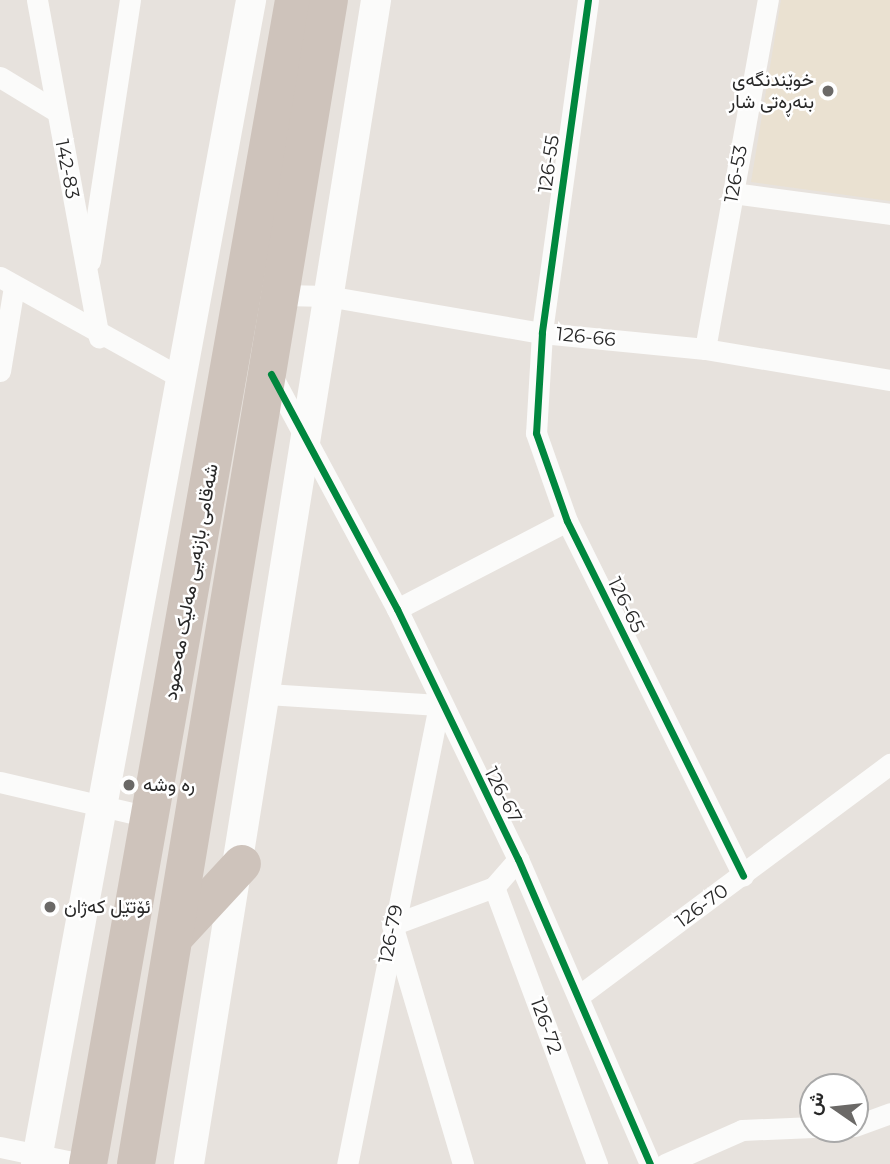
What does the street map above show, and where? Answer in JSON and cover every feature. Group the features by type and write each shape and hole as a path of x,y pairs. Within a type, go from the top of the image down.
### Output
{"highway":[{"name":"شەقامی بازنەیی مەلیک مەحمود","path":"88,1164 294,0"},
{"path":"136,1164 178,933 271,374 329,0"},
{"path":"178,933 242,864"}],"main road":[{"path":"37,1159 100,805 183,379 251,0"},
{"path":"189,1164 242,864 327,296 376,0"}],"street":[{"name":"142-83","path":"37,0 99,337"},
{"path":"87,278 130,0"},
{"name":"126-55","path":"542,333 588,0"},
{"name":"126-53","path":"705,349 768,0"},
{"path":"0,77 56,111"},
{"path":"733,192 890,214"},
{"path":"0,371 7,282 99,337 183,379"},
{"name":"126-66","path":"283,295 327,296 542,333 705,349 890,380"},
{"name":"126-65","path":"542,333 537,433 567,521 743,876"},
{"name":"126-67","path":"271,374 397,609 439,705 518,859 580,995 650,1164"},
{"path":"397,609 567,521"},
{"path":"267,694 439,705"},
{"name":"126-79","path":"346,1164 392,925 439,705"},
{"name":"126-70","path":"580,995 890,764"},
{"path":"0,782 149,817"},
{"path":"463,1164 392,925 494,887 518,859"},
{"name":"126-72","path":"494,887 597,1164"},
{"path":"869,1121 890,1113"},
{"path":"666,1164 742,1130 799,1128"},
{"path":"0,1147 37,1159 82,1164"}],"shaded area":[{"name":"خوێندنگەی بنەڕەتی شار","path":"781,0 890,0 890,201 751,182"}],"cycle path":[{"path":"588,0 542,333 536,433 567,521 743,876"},
{"path":"271,374 397,609 518,859 650,1164"}],"place":[{"name":"خوێندنگەی بنەڕەتی شار","path":"828,91"},
{"name":"ره وشه","path":"129,785"},
{"name":"ئۆتێل کەژان","path":"50,907"}]}
